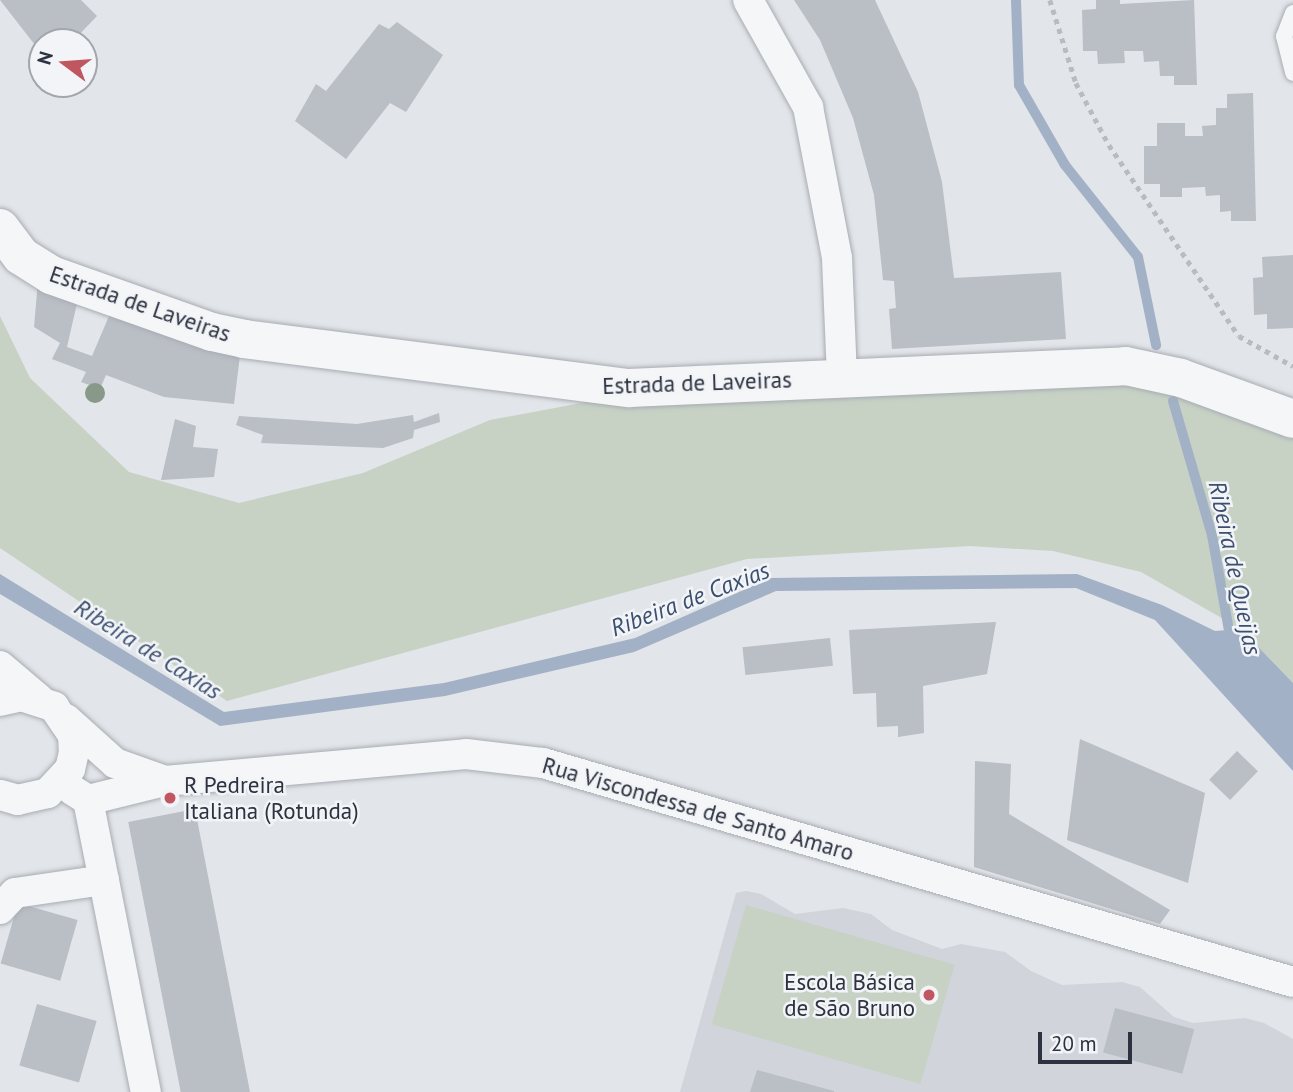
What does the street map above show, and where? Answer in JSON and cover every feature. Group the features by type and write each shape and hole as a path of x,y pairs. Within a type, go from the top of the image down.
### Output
{"street":[{"path":"748,0 808,107 836,258 842,376"},
{"name":"Estrada de Laveiras","path":"0,228 21,256 51,275 212,332 244,339 599,387 1126,366 1181,378 1293,419"},
{"name":"Rua Viscondessa de Santo Amaro","path":"0,666 115,763 165,781 466,754 543,763 1293,982"},
{"path":"0,701 21,696 39,699"},
{"path":"0,795 33,799 60,783 74,752 65,719"},
{"path":"60,783 88,800 165,781"},
{"path":"88,800 146,1092"},
{"path":"0,909 15,894 104,880"}],"lane":[{"path":"1293,13 1284,36 1293,73"}],"path":[{"path":"1050,0 1076,83 1109,145 1239,335 1293,366"}],"shaded area":[{"path":"0,316 30,378 129,472 239,503 363,473 490,420 587,402 1142,379 1293,437 1293,683 1241,629 1141,572 1053,551 970,546 747,559 227,701 0,548"},
{"name":"Escola Básica de São Bruno","path":"746,891 761,894 795,914 843,908 871,914 892,930 942,949 961,944 1005,952 1031,971 1062,985 1122,982 1140,987 1174,1017 1193,1023 1245,1018 1264,1023 1293,1039 1293,1092 680,1092 736,893"},
{"path":"746,905 955,965 920,1084 712,1024"}],"water":[{"path":"0,574 224,712 444,683 635,638 771,578 1077,574 1162,605 1215,631 1241,629 1293,683 1293,771 1155,620 1076,588 776,591 634,652 445,696 220,726 0,594"}],"building":[{"path":"0,0 81,0 97,16 85,28 28,28 28,36"},
{"path":"794,0 875,0 918,92 942,182 954,278 1061,272 1066,339 892,349 889,309 896,308 894,281 883,280 874,195 853,118 820,40"},
{"path":"1096,0 1120,0 1120,4 1194,0 1197,85 1174,85 1174,76 1160,76 1159,61 1144,62 1143,51 1124,51 1125,63 1098,64 1097,51 1083,51 1082,10 1096,9"},
{"path":"397,22 443,55 406,112 390,103 346,159 295,121 316,84 326,91 379,24 389,29"},
{"path":"1253,93 1256,221 1231,221 1231,211 1220,212 1220,195 1206,196 1205,187 1182,188 1182,197 1160,197 1160,184 1144,184 1144,146 1157,146 1157,123 1185,123 1185,136 1203,136 1202,126 1216,125 1216,108 1227,108 1227,94"},
{"path":"1293,255 1293,328 1267,329 1267,314 1254,315 1253,278 1263,277 1262,257"},
{"path":"38,281 78,299 67,347 92,356 112,309 241,347 234,404 164,397 106,375 100,389 81,382 86,372 52,359 60,343 34,327"},
{"path":"439,413 440,422 414,430 413,438 383,448 261,443 263,435 236,425 239,416 357,424 413,415 414,422"},
{"path":"175,419 196,426 193,447 218,449 214,477 161,480"},
{"path":"996,622 987,674 923,686 924,733 898,737 898,726 877,727 876,693 853,694 849,630"},
{"path":"830,638 833,666 745,675 742,647"},
{"path":"1080,739 1205,793 1188,883 1067,840"},
{"path":"1237,751 1258,771 1230,800 1209,780"},
{"path":"975,761 1011,764 1009,814 1170,910 1160,924 974,867"},
{"path":"195,809 250,1092 181,1092 128,822"},
{"path":"18,903 78,920 60,981 1,964"},
{"path":"37,1004 97,1021 79,1083 19,1066"},
{"path":"1115,1008 1194,1029 1182,1074 1103,1052"},
{"path":"757,1070 834,1091 834,1092 750,1092"}],"waterway":[{"name":"Ribeira de Queijas","path":"1016,0 1019,85 1065,165 1138,257 1156,345"},
{"name":"Ribeira de Queijas","path":"1173,401 1212,535 1231,642"}],"place":[{"name":"R Pedreira Italiana (Rotunda)","path":"170,798"},
{"name":"Escola Básica de São Bruno","path":"929,995"}],"water label":[{"name":"Ribeira de Caxias","path":"690,599"},
{"name":"Ribeira de Caxias","path":"148,649"}]}
